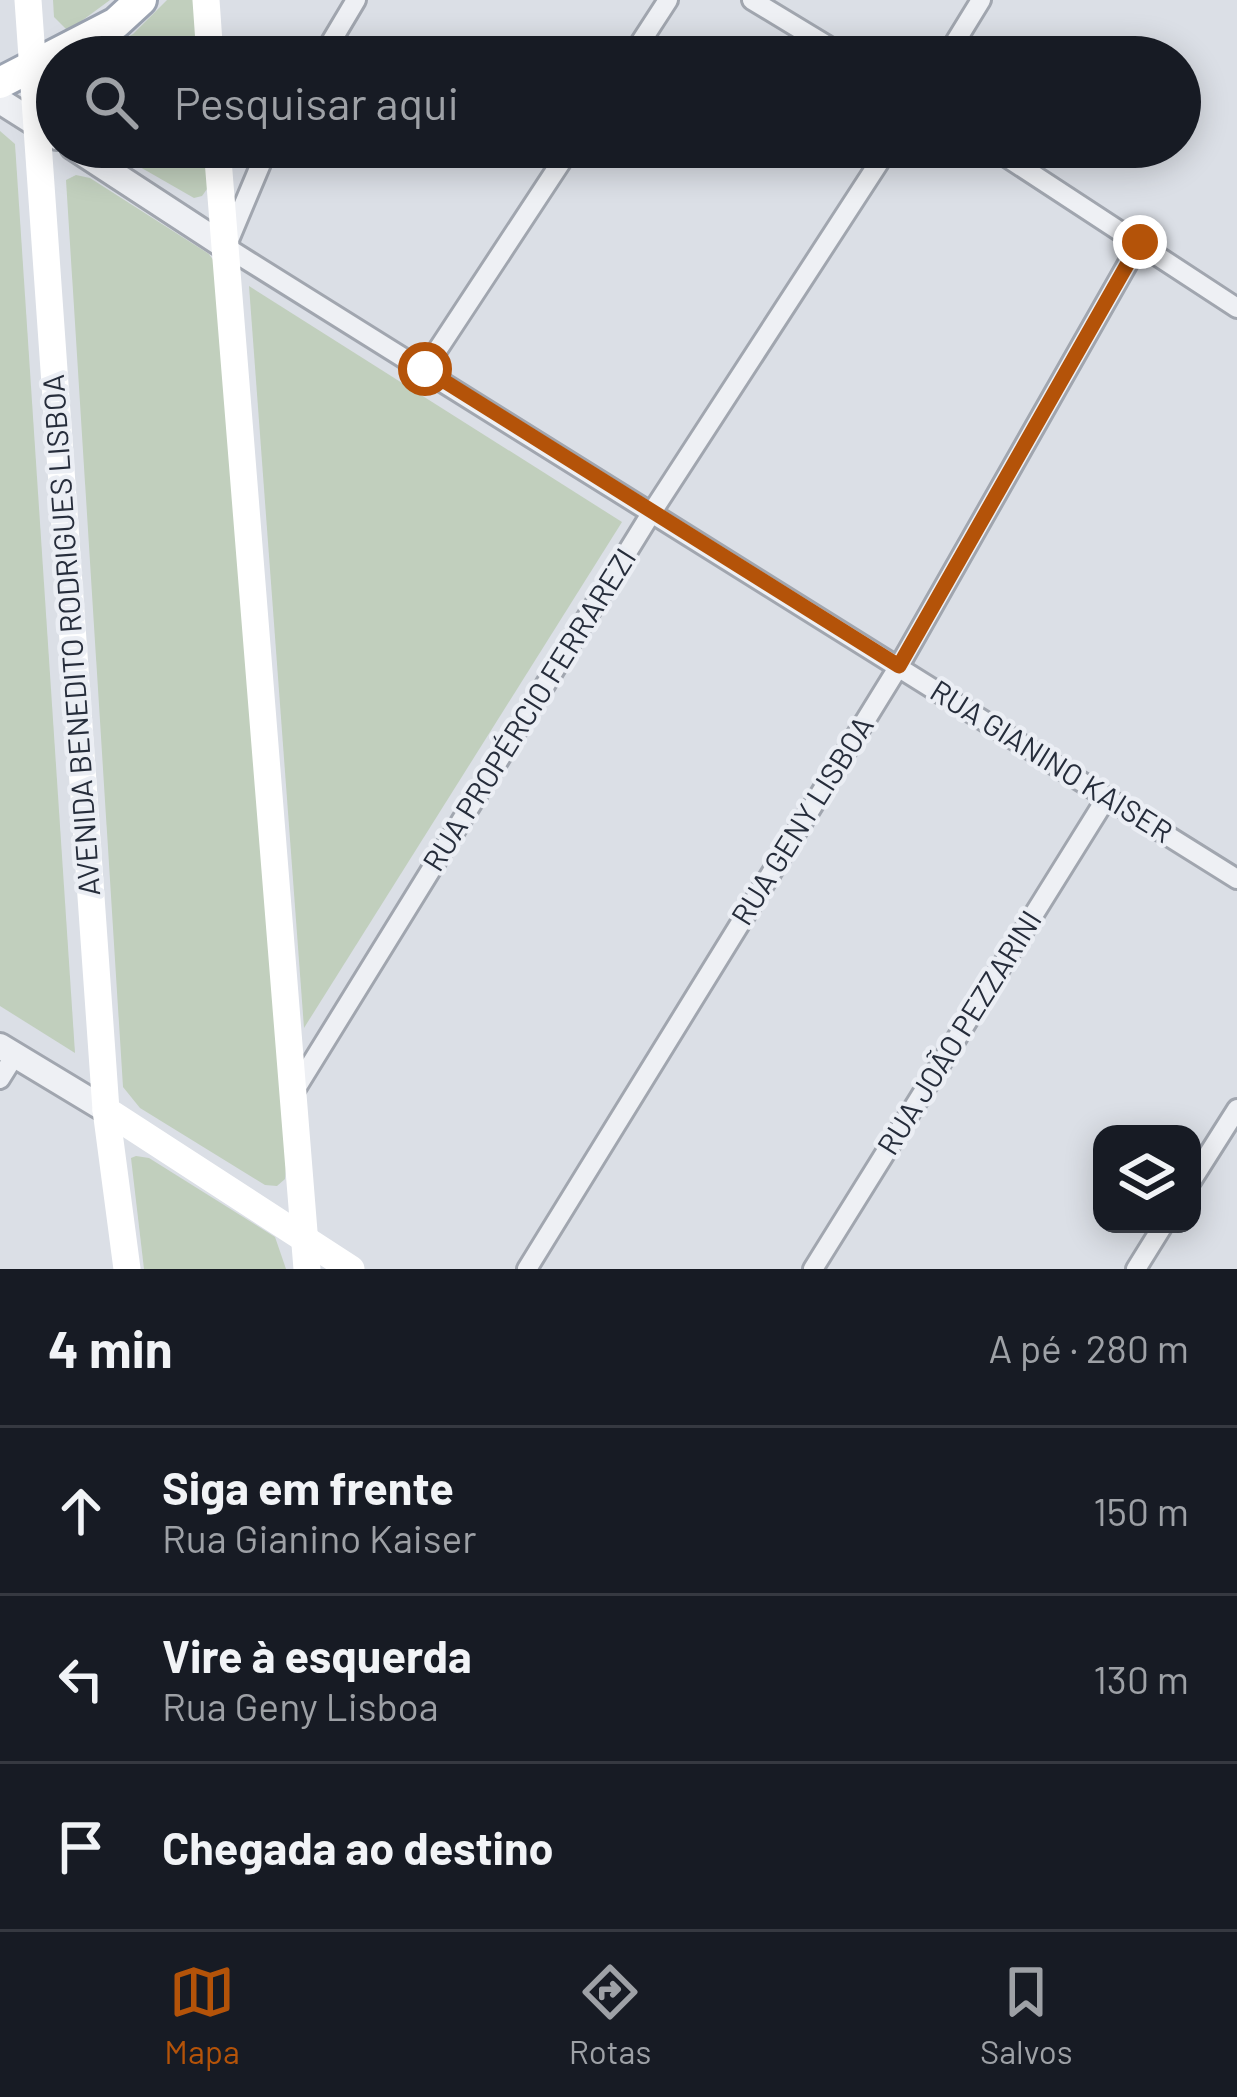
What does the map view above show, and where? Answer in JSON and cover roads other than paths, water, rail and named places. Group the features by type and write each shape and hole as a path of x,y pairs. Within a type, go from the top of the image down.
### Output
{"main road":[{"name":"AVENIDA BENEDITO RODRIGUES LISBOA","path":"28,0 36,82"},
{"path":"91,36 116,23 141,0"},
{"path":"206,0 209,36"},
{"path":"0,83 36,65"},
{"name":"AVENIDA BENEDITO RODRIGUES LISBOA","path":"48,168 106,1110 127,1269"},
{"path":"222,168 307,1269"},
{"path":"106,1110 351,1269"}],"street":[{"path":"335,36 356,0"},
{"path":"645,36 668,0"},
{"path":"752,0 811,36"},
{"path":"959,36 981,0"},
{"path":"0,101 36,124"},
{"name":"RUA GIANINO KAISER","path":"105,168 1237,879"},
{"path":"226,247 259,168"},
{"path":"425,369 557,168"},
{"name":"RUA PROPÉRCIO FERRAREZI","path":"292,1094 652,512 875,168"},
{"path":"1024,168 1237,308"},
{"name":"RUA GENY LISBOA","path":"527,1269 899,666 1140,242"},
{"name":"RUA JOÃO PEZZARINI","path":"813,1269 1107,797"},
{"path":"0,1079 8,1050 106,1110"},
{"path":"1201,1166 1237,1108"},
{"path":"1136,1269 1158,1233"}]}
